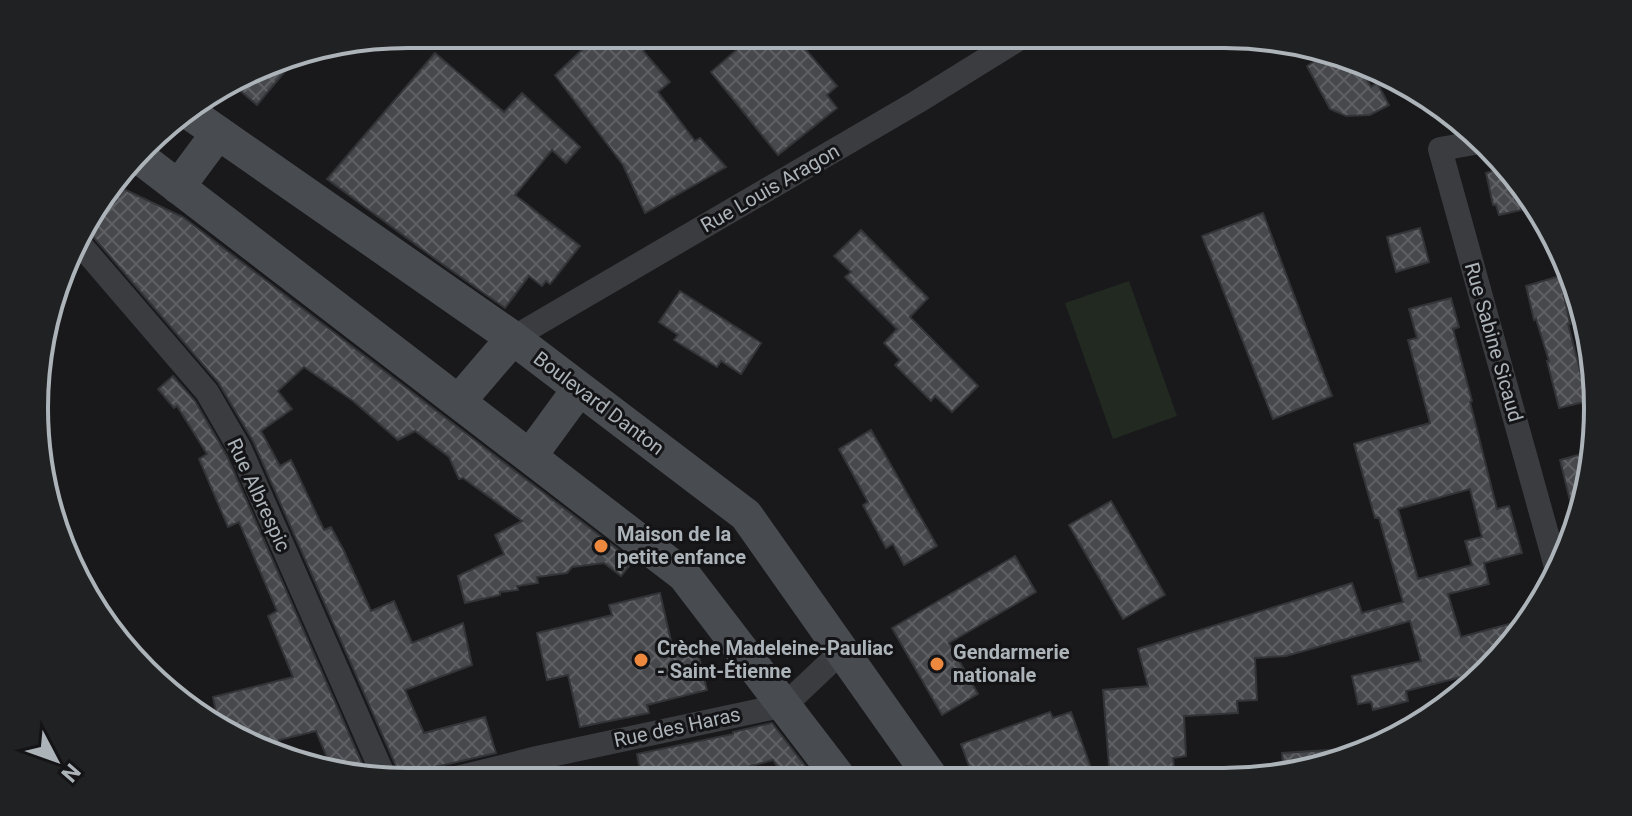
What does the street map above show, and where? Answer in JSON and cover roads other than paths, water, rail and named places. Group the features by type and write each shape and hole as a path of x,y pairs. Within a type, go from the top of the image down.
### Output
{"main road":[{"name":"Boulevard Danton","path":"196,117 513,338 746,515 925,768"},
{"path":"178,187 218,133"},
{"path":"145,162 684,575 832,768"},
{"path":"459,401 513,338"},
{"path":"530,456 579,389"}],"street":[{"name":"Rue Louis Aragon","path":"513,338 1004,48"},
{"name":"Rue Sabine Sicaud","path":"1469,144 1440,149 1554,552"},
{"name":"Rue Albrespic","path":"85,250 207,392 240,449 380,767"},
{"path":"785,705 843,650"},
{"name":"Rue des Haras","path":"497,768 785,705"}],"place":[{"name":"Maison de la petite enfance","path":"601,546"},
{"name":"Crèche Madeleine-Pauliac - Saint-Étienne","path":"641,660"},
{"name":"Gendarmerie nationale","path":"937,664"}]}
